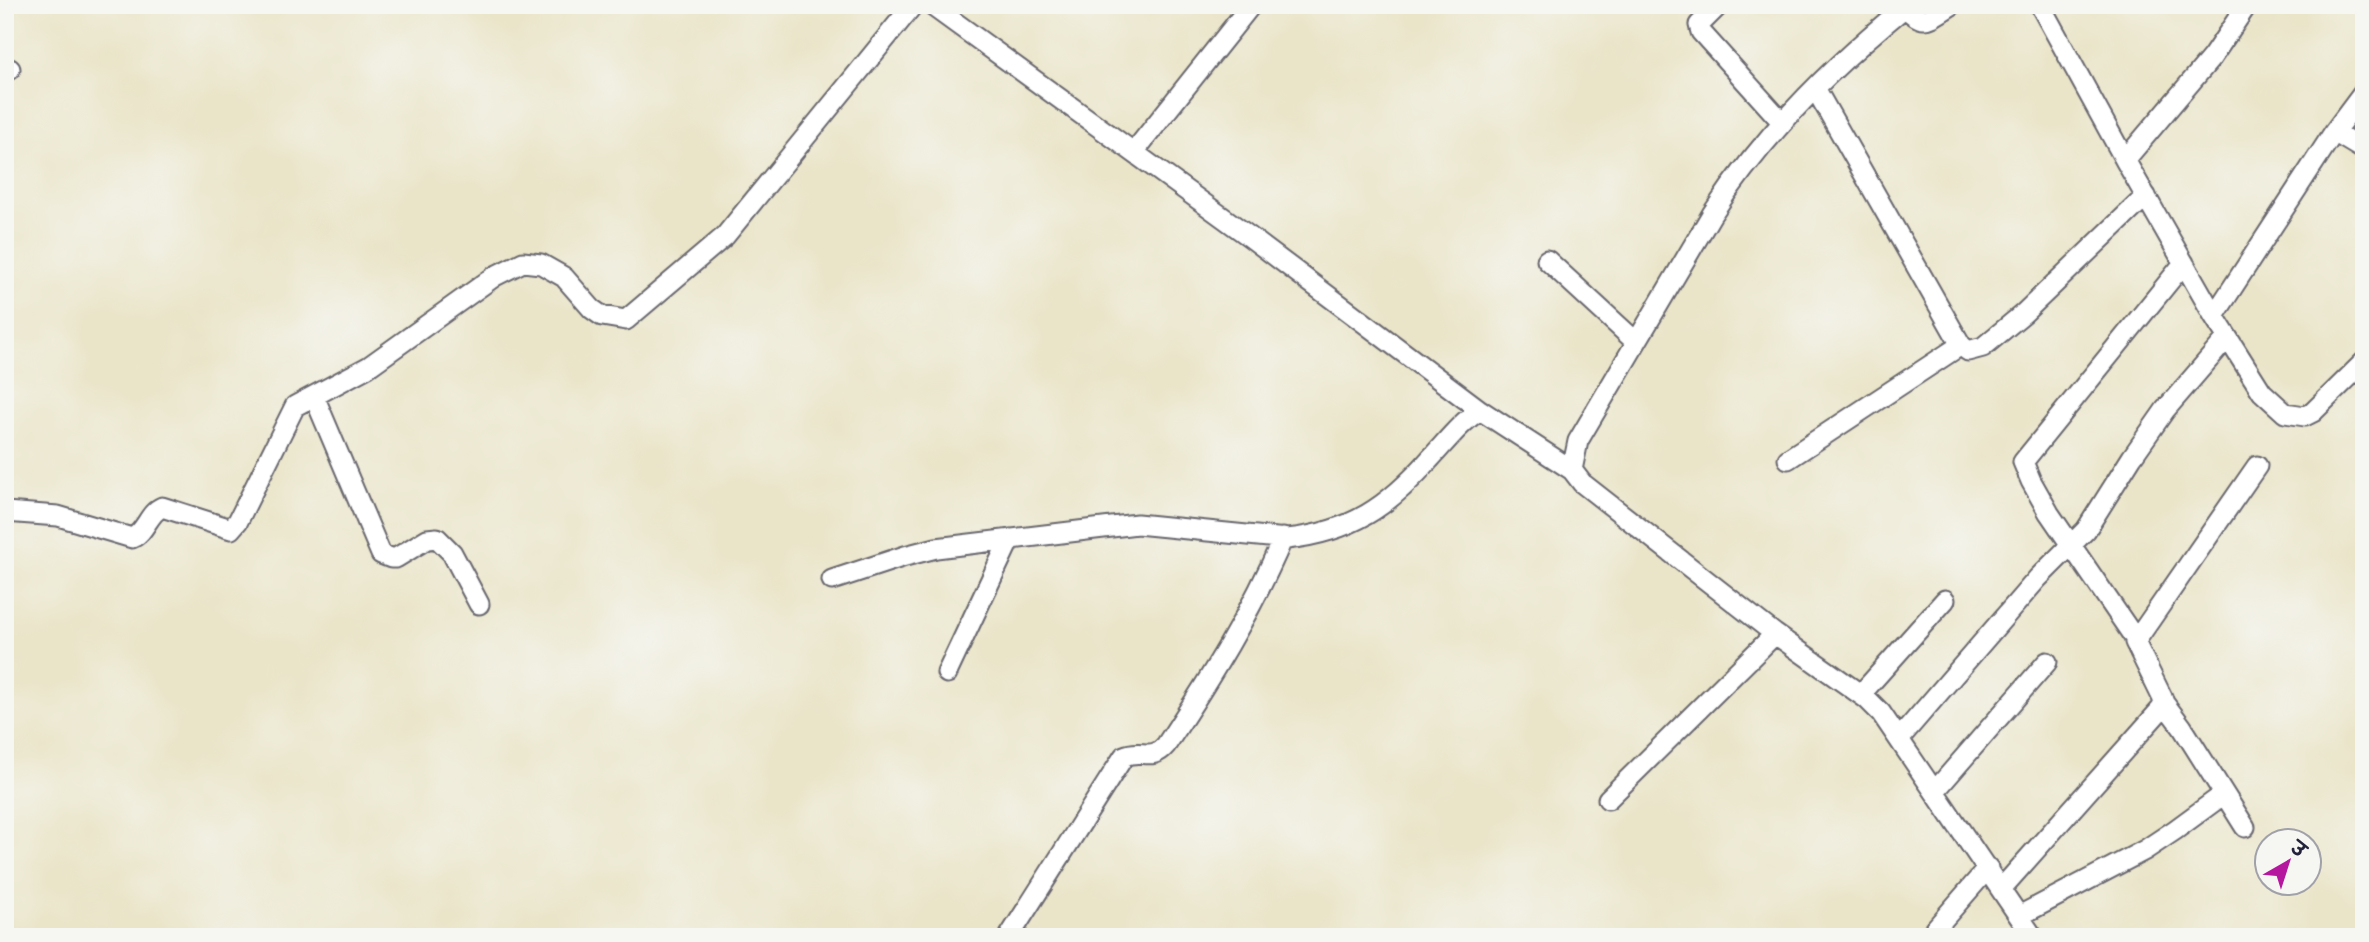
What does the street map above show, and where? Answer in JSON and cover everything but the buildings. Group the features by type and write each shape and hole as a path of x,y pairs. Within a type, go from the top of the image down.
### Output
{"street":[{"path":"5,512 58,516 132,538 140,533 154,512 162,507 231,529 239,521 279,442 291,411 300,403 368,366 495,275 523,262 541,264 564,277 601,316 626,320 725,236 913,5"},
{"path":"931,5 1134,152 1480,410 1572,470 1582,483 1775,634 1861,694 1881,712 2034,937"},
{"path":"1134,152 1251,5"},
{"path":"1719,5 1699,25 1701,32 1782,122"},
{"path":"1572,470 1578,441 1735,178 1815,88 1904,6 1915,18 1922,21 1952,5"},
{"path":"2040,5 2214,316 2262,392 2278,410 2305,416 2364,362"},
{"path":"2125,160 2204,66 2248,5"},
{"path":"1815,88 1961,345 1968,351 1983,347 2024,313 2146,196"},
{"path":"2214,316 2334,132 2364,92"},
{"path":"2334,132 2364,150"},
{"path":"1547,260 1636,342"},
{"path":"2136,640 2071,545 2031,481 2023,462 2025,456 2183,263"},
{"path":"1899,739 2038,578 2092,521 2165,410 2227,338"},
{"path":"1788,459 1961,345"},
{"path":"314,396 381,554 396,558 427,539 437,538 452,553 479,604"},
{"path":"832,580 926,551 1137,524 1283,538 1311,536 1341,528 1364,517 1405,487 1460,426 1480,410"},
{"path":"2245,827 2164,703 2135,645 2257,466"},
{"path":"1009,937 1125,756 1133,752 1152,755 1166,745 1246,618 1283,538"},
{"path":"947,673 1010,539"},
{"path":"1861,694 1945,600"},
{"path":"1608,799 1775,634"},
{"path":"1935,791 2047,662"},
{"path":"2001,888 2064,820 2164,703"},
{"path":"2019,915 2144,850 2224,793"},
{"path":"1928,937 1988,868"}]}
